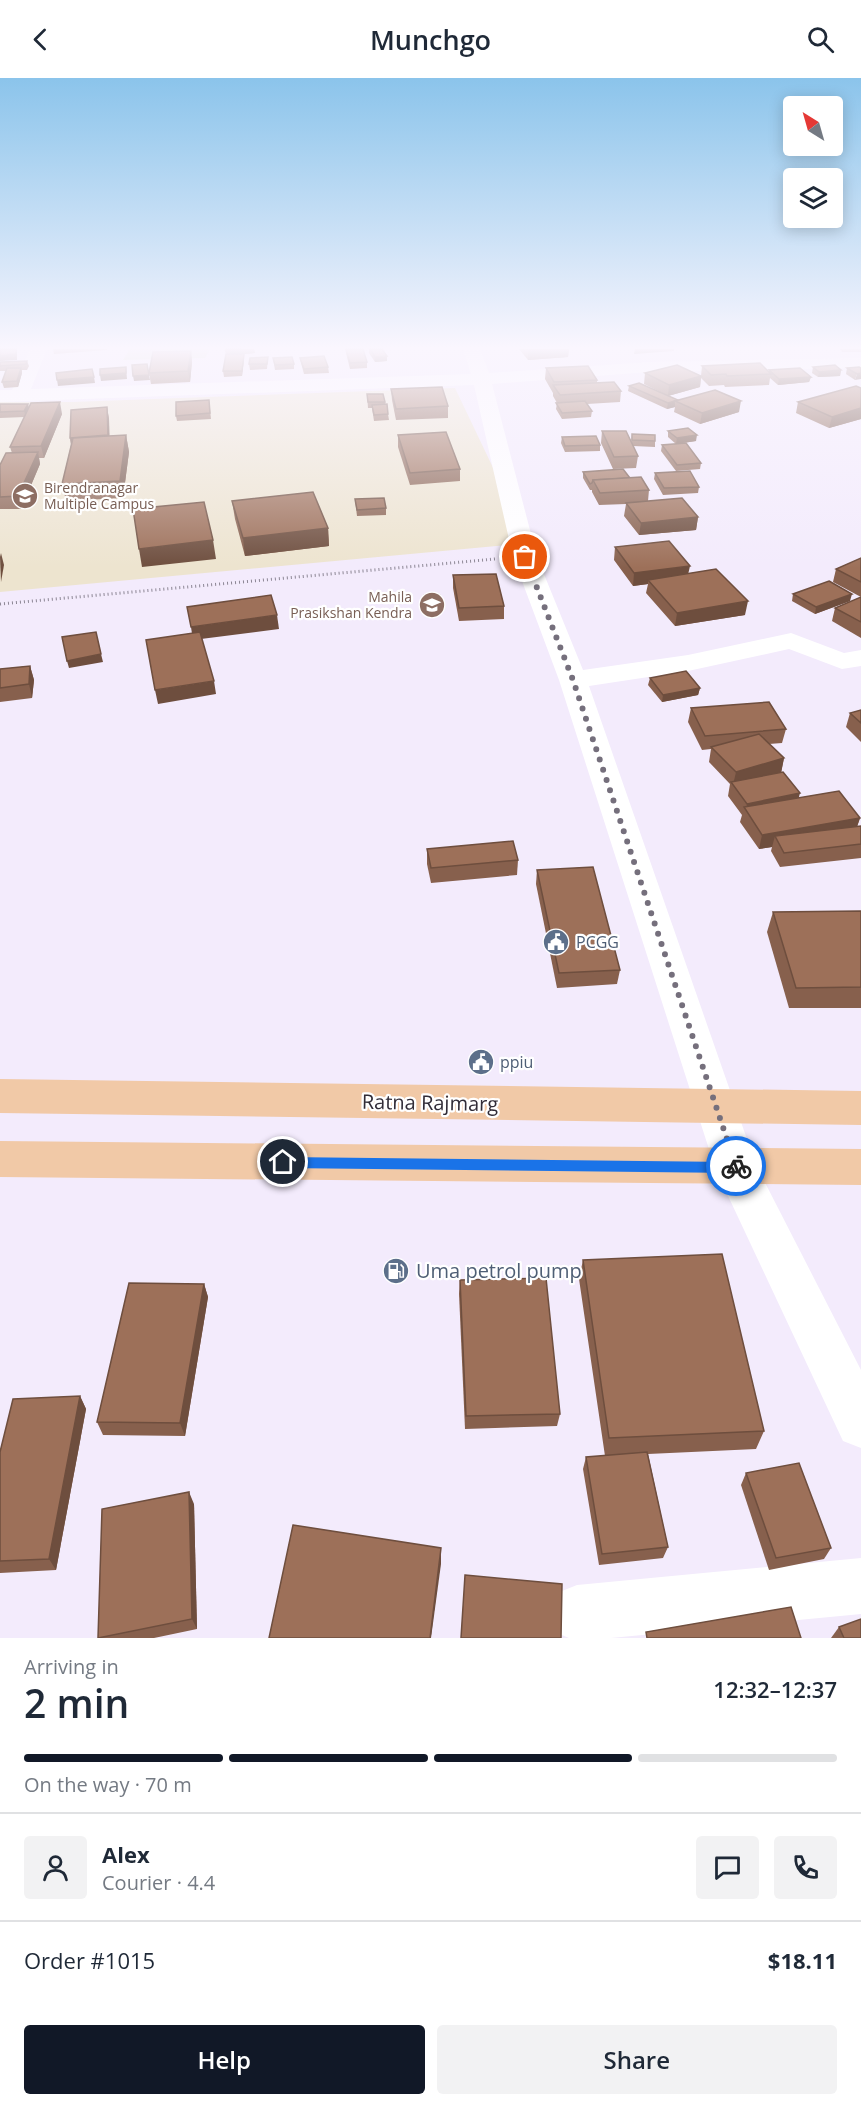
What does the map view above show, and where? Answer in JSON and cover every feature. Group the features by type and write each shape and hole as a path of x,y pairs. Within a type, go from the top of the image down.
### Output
{"main road":[{"name":"Ratna Rajmarg","path":"0,1096 718,1108 861,1108"},
{"path":"0,1159 736,1168 861,1167"}],"street":[{"path":"492,422 525,557 573,680 718,1108 736,1168 861,1423"},
{"path":"573,680 688,663 791,641 842,661 861,658"},
{"path":"577,1613 861,1586"}],"path":[{"path":"0,604 525,557"}],"shaded area":[{"path":"0,422 471,422 529,543 0,592"}],"building":[{"path":"22,422 51,422 41,446 10,447"},
{"path":"71,422 108,422 108,435 70,438"},
{"path":"688,428 697,435 677,438 668,431"},
{"path":"602,431 626,431 638,456 614,457"},
{"path":"446,432 460,469 410,473 398,435"},
{"path":"632,434 655,435 655,441 632,440"},
{"path":"126,435 120,481 62,484 73,438"},
{"path":"596,436 600,445 565,446 562,437"},
{"path":"686,443 701,463 677,465 662,445"},
{"path":"38,452 18,496 0,497 0,465 6,453"},
{"path":"623,469 630,478 593,480 590,484 583,472"},
{"path":"690,471 699,487 664,488 655,473"},
{"path":"641,477 649,490 600,493 593,480"},
{"path":"313,492 328,528 243,538 232,501"},
{"path":"384,498 386,508 357,510 355,499"},
{"path":"682,498 698,517 641,523 626,503"},
{"path":"204,502 213,540 139,549 133,509"},
{"path":"669,541 690,566 634,573 615,547"},
{"path":"861,558 861,582 836,569"},
{"path":"716,569 748,601 677,613 648,580"},
{"path":"496,574 504,606 459,608 453,575"},
{"path":"829,581 852,594 816,607 793,594"},
{"path":"271,595 277,615 191,627 187,607"},
{"path":"861,597 861,622 835,608"},
{"path":"96,632 101,654 67,661 62,637"},
{"path":"200,632 214,681 155,690 146,640"},
{"path":"30,666 29,684 0,688 0,669"},
{"path":"686,671 700,688 663,695 650,678"},
{"path":"769,702 786,729 705,736 691,708"},
{"path":"861,710 861,723 850,713"},
{"path":"759,734 784,758 736,772 711,747"},
{"path":"783,772 800,793 747,804 731,782"},
{"path":"839,791 860,818 762,835 744,807"},
{"path":"861,826 861,844 784,853 775,836"},
{"path":"513,841 518,860 431,868 427,849"},
{"path":"593,867 620,970 559,973 537,870"},
{"path":"861,911 861,987 796,988 773,912"},
{"path":"722,1254 764,1431 609,1438 583,1260"},
{"path":"546,1278 560,1414 466,1416 460,1280"},
{"path":"129,1283 204,1284 180,1423 97,1422"},
{"path":"80,1396 49,1559 0,1561 0,1452 13,1399"},
{"path":"647,1452 668,1547 602,1554 586,1457"},
{"path":"799,1463 831,1548 776,1558 746,1473"},
{"path":"189,1492 192,1619 98,1638 102,1509"},
{"path":"293,1525 441,1548 430,1638 269,1638"},
{"path":"465,1575 562,1584 561,1638 461,1638"},
{"path":"791,1607 801,1638 647,1638 646,1632"},
{"path":"861,1619 861,1638 844,1638 839,1627"}],"way so far":[{"path":"525,557 573,680 736,1166"}],"place":[{"name":"Birendranagar Multiple Campus","path":"25,496"},
{"name":"Mahila Prasikshan Kendra","path":"432,605"},
{"name":"PCGG","path":"556,942"},
{"name":"ppiu","path":"481,1062"},
{"name":"Uma petrol pump","path":"396,1271"}],"route":[{"path":"283,1162 736,1168 736,1166"}]}
